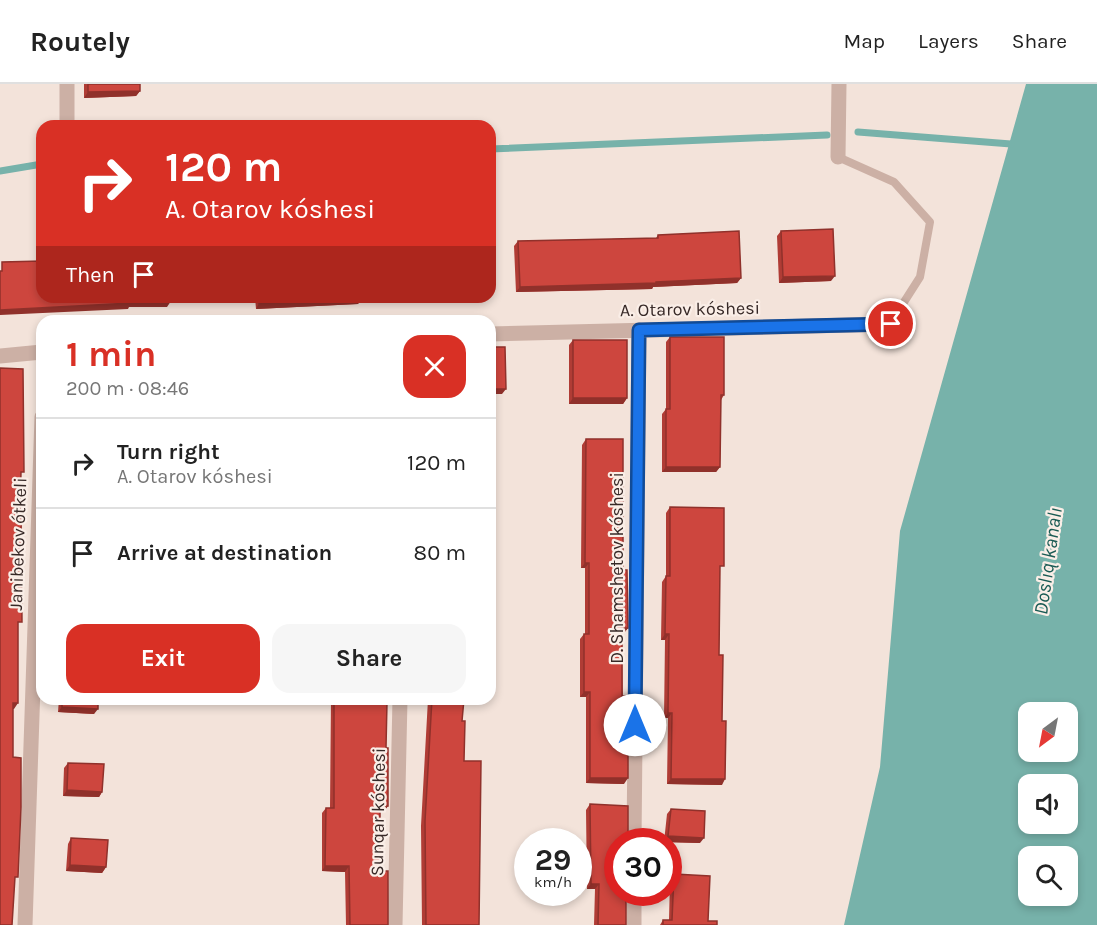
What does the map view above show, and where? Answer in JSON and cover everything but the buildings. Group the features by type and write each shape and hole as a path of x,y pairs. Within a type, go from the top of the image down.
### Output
{"street":[{"path":"67,84 67,120"},
{"path":"838,157 839,84"},
{"name":"A. Otarov kóshesi","path":"496,334 891,324"},
{"name":"D. Shamshetov kóshesi","path":"634,828 639,330"},
{"path":"0,356 36,353"},
{"name":"Janibekov ótkeli","path":"25,925 36,596"},
{"name":"Sunqar kóshesi","path":"395,925 400,705"},
{"path":"634,906 634,925"}],"lane":[{"path":"838,157 894,182 930,222 920,277 891,324"}],"water":[{"name":"Doslıq kanalı","path":"1026,84 1097,84 1097,925 844,925 880,767 900,531"}],"waterway":[{"path":"858,132 1011,144"},
{"path":"496,149 827,135"},
{"path":"0,171 36,165"}],"route":[{"path":"635,725 639,330 891,324"}]}
